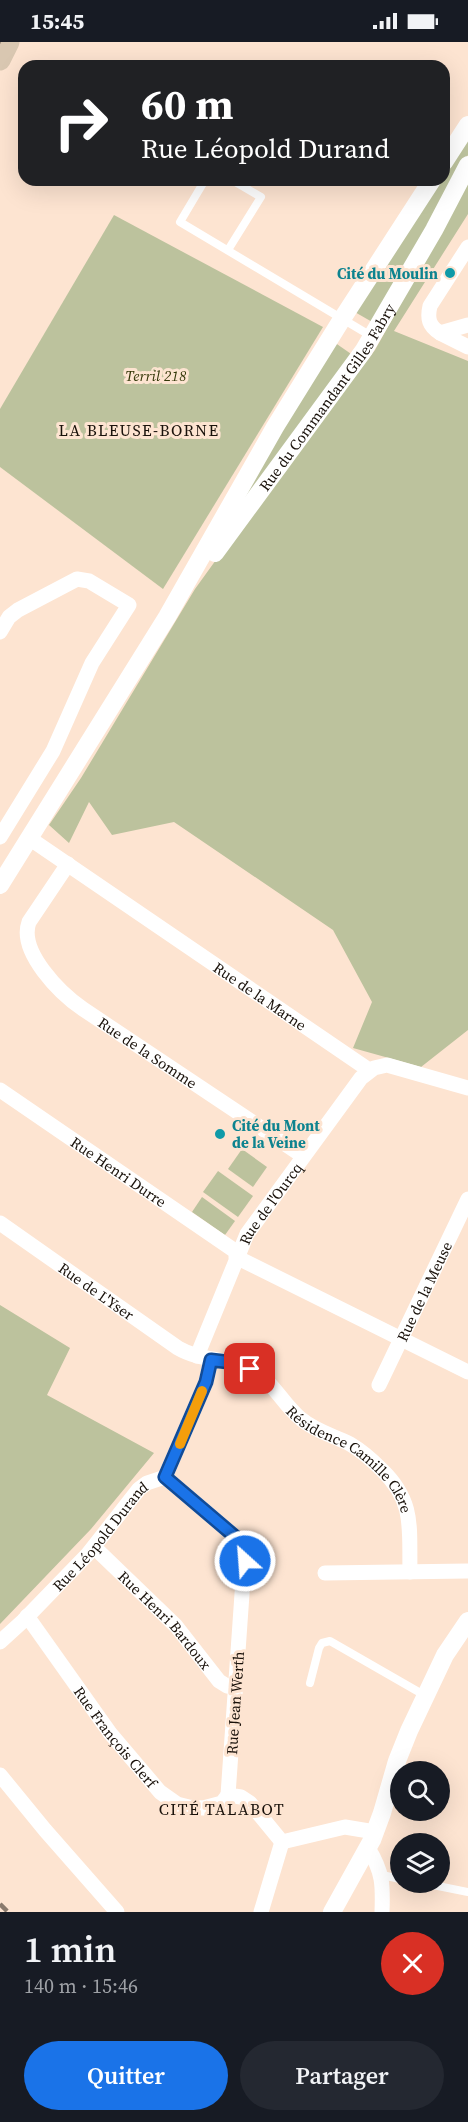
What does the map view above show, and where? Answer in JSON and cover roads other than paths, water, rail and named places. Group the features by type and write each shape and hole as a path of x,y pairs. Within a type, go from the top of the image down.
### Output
{"main road":[{"path":"0,60 9,42"}],"street":[{"path":"450,153 468,125"},
{"name":"Rue du Commandant Gilles Fabry","path":"167,617 307,430 372,337 434,230 468,165"},
{"name":"Rue du Commandant Gilles Fabry","path":"0,885 167,617 275,427 342,318 428,186"},
{"path":"467,251 430,306 428,316 430,324 440,333 468,347"},
{"path":"440,333 468,325"},
{"path":"0,632 9,618 18,610 77,579 89,581 129,604 92,663 53,752 0,837"},
{"name":"Rue de la Marne","path":"29,838 369,1070"},
{"name":"Rue de la Somme","path":"68,864 28,922 26,935 38,961 53,983 71,1001 303,1156"},
{"path":"369,1070 378,1066 392,1066 468,1088"},
{"name":"Rue de l'Ourcq","path":"204,1358 237,1255 250,1228 351,1088 369,1070"},
{"name":"Rue Henri Durre","path":"0,1090 237,1255 468,1372"},
{"name":"Rue de la Meuse","path":"379,1385 468,1199"},
{"name":"Rue de L'Yser","path":"0,1222 178,1348 204,1358"},
{"name":"Rue Léopold Durand","path":"0,1641 94,1547 139,1489 147,1483 165,1477 206,1382 204,1358"},
{"name":"Résidence Camille Clère","path":"204,1358 236,1364 256,1373 272,1385 302,1420 356,1448 391,1478 408,1508 410,1572"},
{"name":"Rue Jean Werth","path":"165,1477 239,1540 243,1546 245,1561 228,1795"},
{"name":"Rue Henri Bardoux","path":"94,1547 176,1626 219,1681 227,1686 236,1687"},
{"path":"325,1573 468,1571"},
{"name":"Rue François Clerf","path":"27,1616 110,1733 160,1792 177,1804 196,1808 222,1803 228,1795"},
{"path":"332,1912 371,1840 401,1750 426,1696 450,1648 468,1621"},
{"path":"0,1775 117,1912"},
{"path":"228,1795 241,1797 250,1803 282,1842"},
{"path":"282,1842 345,1827 371,1840 382,1875 382,1912"},
{"path":"261,1912 282,1842"}],"lane":[{"path":"202,186 180,222 372,337"},
{"path":"228,250 261,197 242,186"},
{"path":"310,1683 319,1648 325,1641 330,1641 426,1696"},
{"path":"382,1875 390,1877"},
{"path":"450,1888 468,1892"}],"railway":[{"path":"0,1904 8,1912"}],"place":[{"name":"Cité du Moulin","path":"450,273"},
{"name":"Cité du Mont de la Veine","path":"220,1134"}],"district":[{"name":"LA BLEUSE-BORNE","path":"139,430"},
{"name":"CITÉ TALABOT","path":"222,1809"}],"park label":[{"name":"Terril 218","path":"156,375"}]}
